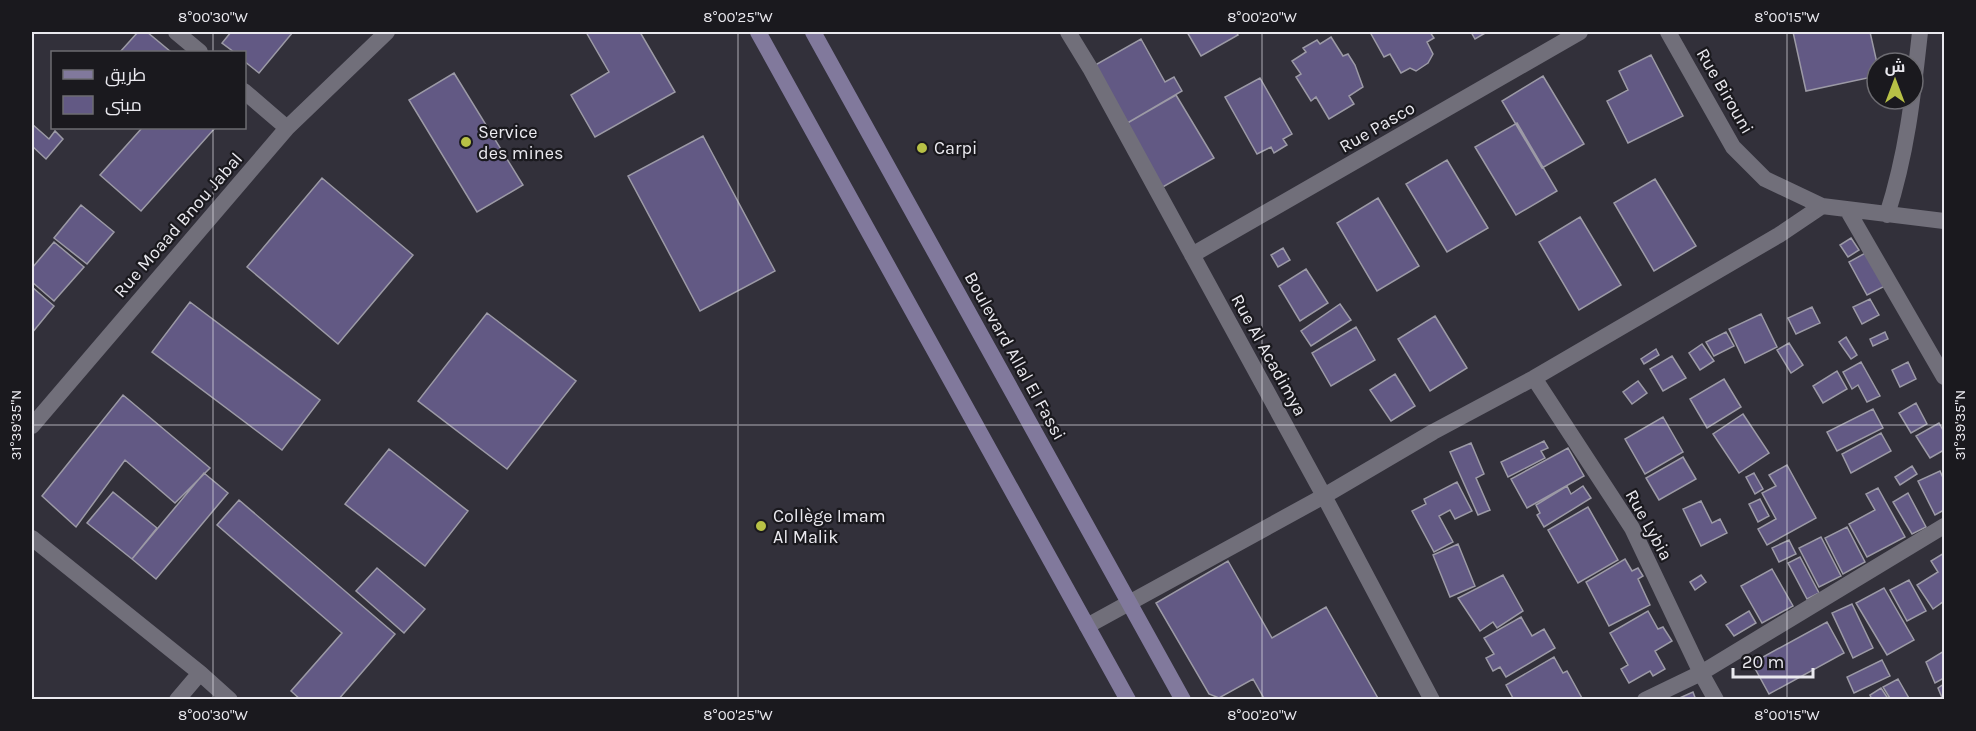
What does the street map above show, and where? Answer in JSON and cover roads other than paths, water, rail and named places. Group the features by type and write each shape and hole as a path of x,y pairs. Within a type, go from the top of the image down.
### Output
{"main road":[{"path":"758,32 1128,699"},
{"name":"Boulevard Allal El Fassi","path":"813,32 1184,699"}],"street":[{"path":"176,32 199,51"},
{"name":"Rue Moaad Bnou Jabal","path":"32,426 287,128 387,32"},
{"name":"Rue Al Acadimya","path":"1068,32 1090,68 1324,496 1432,699"},
{"name":"Rue Pasco","path":"1192,255 1580,32"},
{"name":"Rue Birouni","path":"1668,32 1733,147 1765,179 1822,206 1944,221"},
{"path":"1887,214 1900,174 1906,141 1913,102 1920,32"},
{"path":"246,93 287,128"},
{"path":"1087,626 1534,378 1760,246 1822,206"},
{"path":"1848,211 1944,377"},
{"name":"Rue Lybia","path":"1534,378 1632,528 1701,673 1716,699"},
{"path":"1645,699 1701,673 1944,526"},
{"path":"32,538 230,699"},
{"path":"177,699 200,673"}],"place":[{"name":"Service des mines","path":"466,142"},
{"name":"Carpi","path":"922,148"},
{"name":"Collège Imam Al Malik","path":"761,526"}]}
